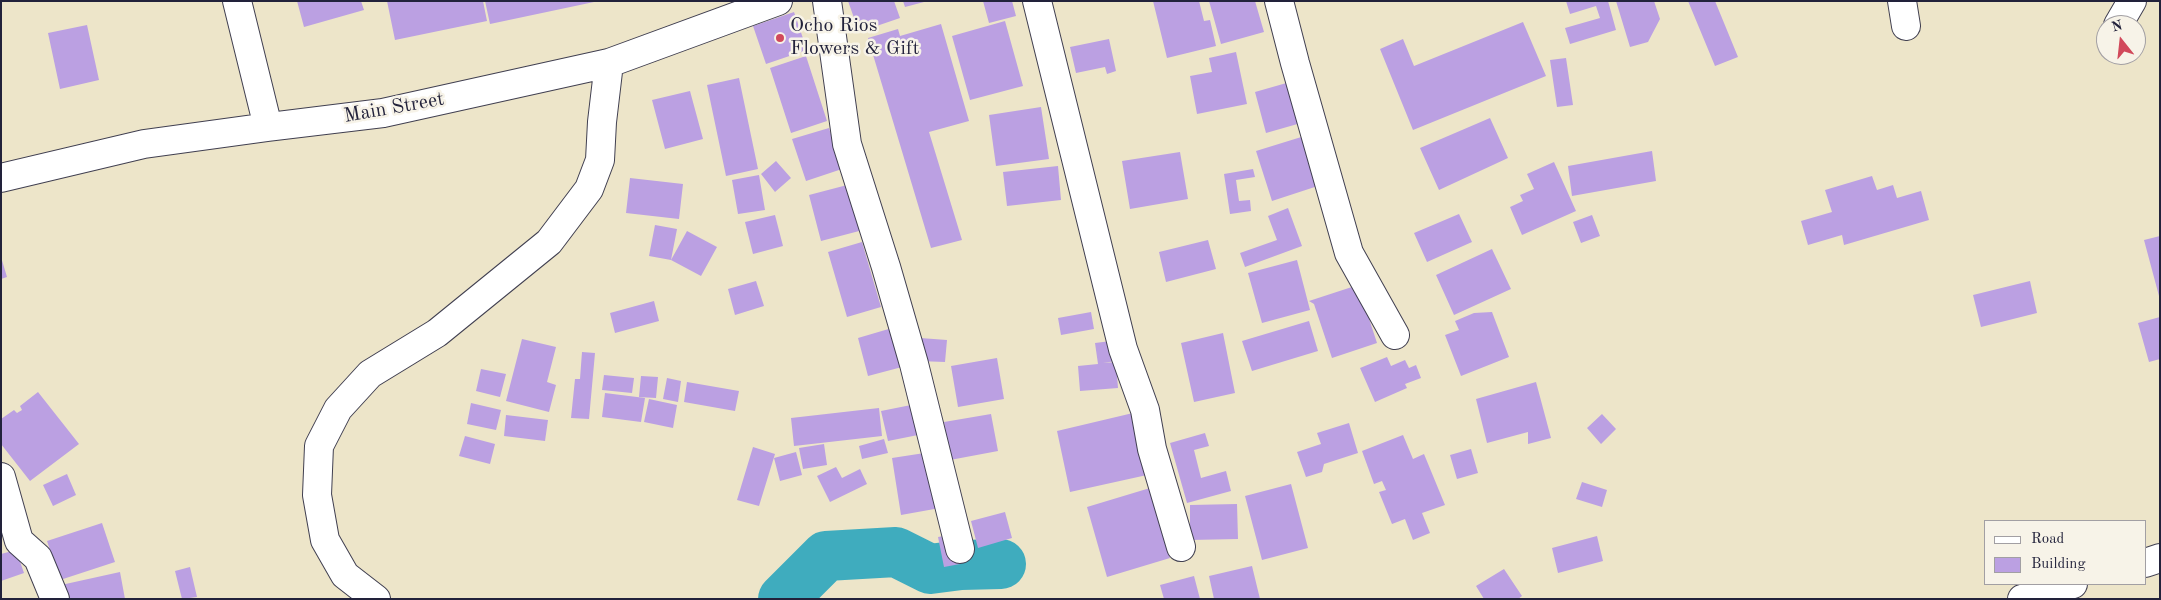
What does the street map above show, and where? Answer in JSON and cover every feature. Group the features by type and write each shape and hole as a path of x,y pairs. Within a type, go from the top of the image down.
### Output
{"street":[{"path":"237,1 268,127"},
{"name":"Main Street","path":"1,178 144,144 383,113 609,63 778,1"},
{"path":"827,1 847,144 914,364 960,549"},
{"path":"1037,1 1123,349 1145,410 1152,449 1181,547"},
{"path":"1279,1 1349,254 1395,335"},
{"path":"2124,15 2132,1"},
{"path":"376,599 345,575 325,540 317,495 319,446 338,409 370,374 436,334 549,242 572,212 589,189 600,160 602,122 609,63"},
{"path":"1,477 19,541 38,558 55,599"},
{"path":"2146,563 2160,558"},
{"path":"2022,599 2070,585"}],"building":[{"path":"297,1 361,1 364,10 304,27"},
{"path":"387,1 483,1 487,21 395,40"},
{"path":"485,1 594,1 594,2 490,24"},
{"path":"848,1 894,1 900,18 859,32"},
{"path":"903,1 924,1 924,2 905,7"},
{"path":"983,1 1012,1 1016,16 989,23"},
{"path":"1153,1 1199,1 1204,21 1210,20 1216,46 1167,58"},
{"path":"1209,1 1255,1 1264,32 1221,44"},
{"path":"1566,1 1608,1 1616,30 1570,44 1565,28 1600,18 1596,6 1570,14"},
{"path":"1616,1 1654,1 1660,19 1648,42 1630,47"},
{"path":"1688,1 1715,1 1738,57 1715,66"},
{"name":"Ocho Rios Flowers & Gift","path":"794,12 807,50 766,64 753,26"},
{"path":"1005,21 1023,86 970,100 952,36"},
{"path":"1523,22 1546,76 1413,130 1380,49 1403,39 1414,66"},
{"path":"941,24 969,121 929,132 962,240 931,248 868,38 898,29 900,36"},
{"path":"87,25 99,80 60,89 48,33"},
{"path":"1109,39 1116,71 1107,74 1105,67 1076,73 1070,47"},
{"path":"1236,52 1247,104 1197,114 1190,76 1212,72 1209,58"},
{"path":"806,56 827,121 791,133 770,68"},
{"path":"1566,58 1573,105 1557,107 1550,60"},
{"path":"739,78 758,169 726,176 707,85"},
{"path":"1290,82 1301,123 1266,133 1255,92"},
{"path":"690,91 703,139 665,149 652,100"},
{"path":"1041,107 1049,159 996,166 989,115"},
{"path":"1490,118 1508,158 1439,190 1420,148"},
{"path":"829,128 842,169 806,181 792,139"},
{"path":"1311,134 1327,183 1272,201 1256,151"},
{"path":"1652,151 1656,181 1572,196 1568,166"},
{"path":"1180,152 1188,199 1130,209 1122,161"},
{"path":"776,161 791,178 775,192 761,174"},
{"path":"1554,162 1576,211 1522,235 1510,207 1523,201 1520,195 1534,189 1527,174"},
{"path":"1058,166 1061,200 1007,206 1003,172"},
{"path":"1253,169 1255,177 1236,180 1239,201 1250,200 1251,211 1230,214 1224,174"},
{"path":"759,175 765,210 738,214 732,180"},
{"path":"1872,176 1877,190 1893,185 1897,198 1921,191 1929,220 1844,245 1842,235 1808,245 1801,221 1832,212 1825,190"},
{"path":"630,178 683,184 679,219 626,213"},
{"path":"851,184 863,230 821,241 809,195"},
{"path":"1288,208 1302,246 1245,267 1240,253 1277,240 1268,216"},
{"path":"1459,214 1472,242 1427,262 1414,233"},
{"path":"775,215 783,246 753,254 745,222"},
{"path":"1592,215 1600,236 1581,243 1573,222"},
{"path":"655,225 677,229 671,260 649,256"},
{"path":"687,231 717,247 701,276 671,260"},
{"path":"2160,236 2160,296 2159,296 2144,240"},
{"path":"1208,240 1216,269 1166,282 1159,252"},
{"path":"862,242 881,307 847,317 828,252"},
{"path":"1492,249 1511,289 1454,315 1436,275"},
{"path":"1,257 7,277 1,279"},
{"path":"1297,260 1310,310 1262,323 1248,273"},
{"path":"756,281 764,306 735,315 728,289"},
{"path":"2030,281 2037,313 1981,327 1973,295"},
{"path":"1358,285 1377,343 1332,358 1314,304 1309,301"},
{"path":"654,301 659,321 615,333 610,313"},
{"path":"1091,312 1094,329 1061,335 1058,318"},
{"path":"1492,312 1509,357 1461,376 1445,335 1459,330 1455,321 1474,313"},
{"path":"2160,317 2160,359 2149,362 2138,323"},
{"path":"1309,321 1318,351 1252,371 1242,341"},
{"path":"892,328 902,367 868,376 858,338"},
{"path":"1223,333 1235,393 1194,402 1181,343"},
{"path":"920,338 947,340 945,362 918,361"},
{"path":"522,339 556,347 547,382 556,385 549,412 506,401"},
{"path":"1119,340 1122,360 1103,363 1116,362 1118,388 1080,391 1078,366 1098,364 1095,343"},
{"path":"582,352 595,353 589,419 571,418 575,379 580,379"},
{"path":"1387,357 1391,366 1405,360 1409,368 1416,365 1421,378 1405,384 1407,388 1375,402 1360,368"},
{"path":"997,358 1004,399 958,407 951,366"},
{"path":"481,369 506,374 500,397 476,391"},
{"path":"604,375 634,378 632,393 602,390"},
{"path":"641,376 658,377 656,398 639,397"},
{"path":"667,378 681,381 678,402 663,399"},
{"path":"687,382 739,391 735,411 684,402"},
{"path":"1536,382 1551,438 1528,444 1528,432 1487,443 1476,399"},
{"path":"38,392 79,444 30,481 1,444 1,419 14,410 17,413 22,410 20,406"},
{"path":"605,393 645,398 641,422 602,417"},
{"path":"649,399 677,405 673,428 644,422"},
{"path":"471,403 501,410 496,430 467,424"},
{"path":"911,405 918,435 888,441 881,411"},
{"path":"879,408 882,436 794,446 791,418"},
{"path":"1133,413 1147,475 1070,492 1057,431"},
{"path":"991,414 998,451 950,460 944,422"},
{"path":"1602,414 1616,429 1601,444 1587,428"},
{"path":"506,415 548,420 545,441 504,436"},
{"path":"1349,423 1358,453 1324,464 1322,472 1306,477 1297,452 1321,444 1317,433"},
{"path":"1205,433 1209,446 1194,450 1201,478 1226,471 1231,491 1187,503 1170,443"},
{"path":"1403,435 1413,459 1424,454 1445,505 1422,513 1430,533 1413,540 1405,519 1392,524 1379,492 1386,490 1382,481 1374,484 1362,451"},
{"path":"465,436 495,444 490,464 459,456"},
{"path":"884,439 888,453 862,459 859,446"},
{"path":"824,444 827,465 803,469 799,448"},
{"path":"753,447 775,454 759,506 737,500"},
{"path":"1471,449 1478,473 1457,479 1450,455"},
{"path":"796,452 802,475 780,481 774,458"},
{"path":"931,452 940,508 901,515 892,458"},
{"path":"836,467 842,478 860,469 867,484 830,502 817,476"},
{"path":"67,474 76,495 53,506 43,485"},
{"path":"1582,482 1607,490 1602,507 1576,499"},
{"path":"1291,484 1308,548 1262,560 1245,496"},
{"path":"1150,488 1170,558 1107,577 1087,507"},
{"path":"1237,504 1238,539 1190,540 1190,505"},
{"path":"1005,512 1012,538 978,548 971,521"},
{"path":"102,523 115,562 60,580 47,541"},
{"path":"955,534 960,564 944,567 938,537"},
{"path":"1597,536 1603,561 1558,573 1552,548"},
{"path":"16,550 24,573 1,581 1,554"},
{"path":"1252,566 1260,599 1214,599 1209,576"},
{"path":"190,567 197,597 182,599 175,571"},
{"path":"1504,569 1522,596 1518,599 1484,599 1476,586"},
{"path":"120,572 125,599 64,599 61,585"},
{"path":"1194,576 1200,599 1164,599 1160,585"}],"waterway":[{"path":"783,599 826,556 896,552 930,569 961,565 1001,564"}],"place":[{"name":"Ocho Rios Flowers & Gift","path":"780,38"}]}
